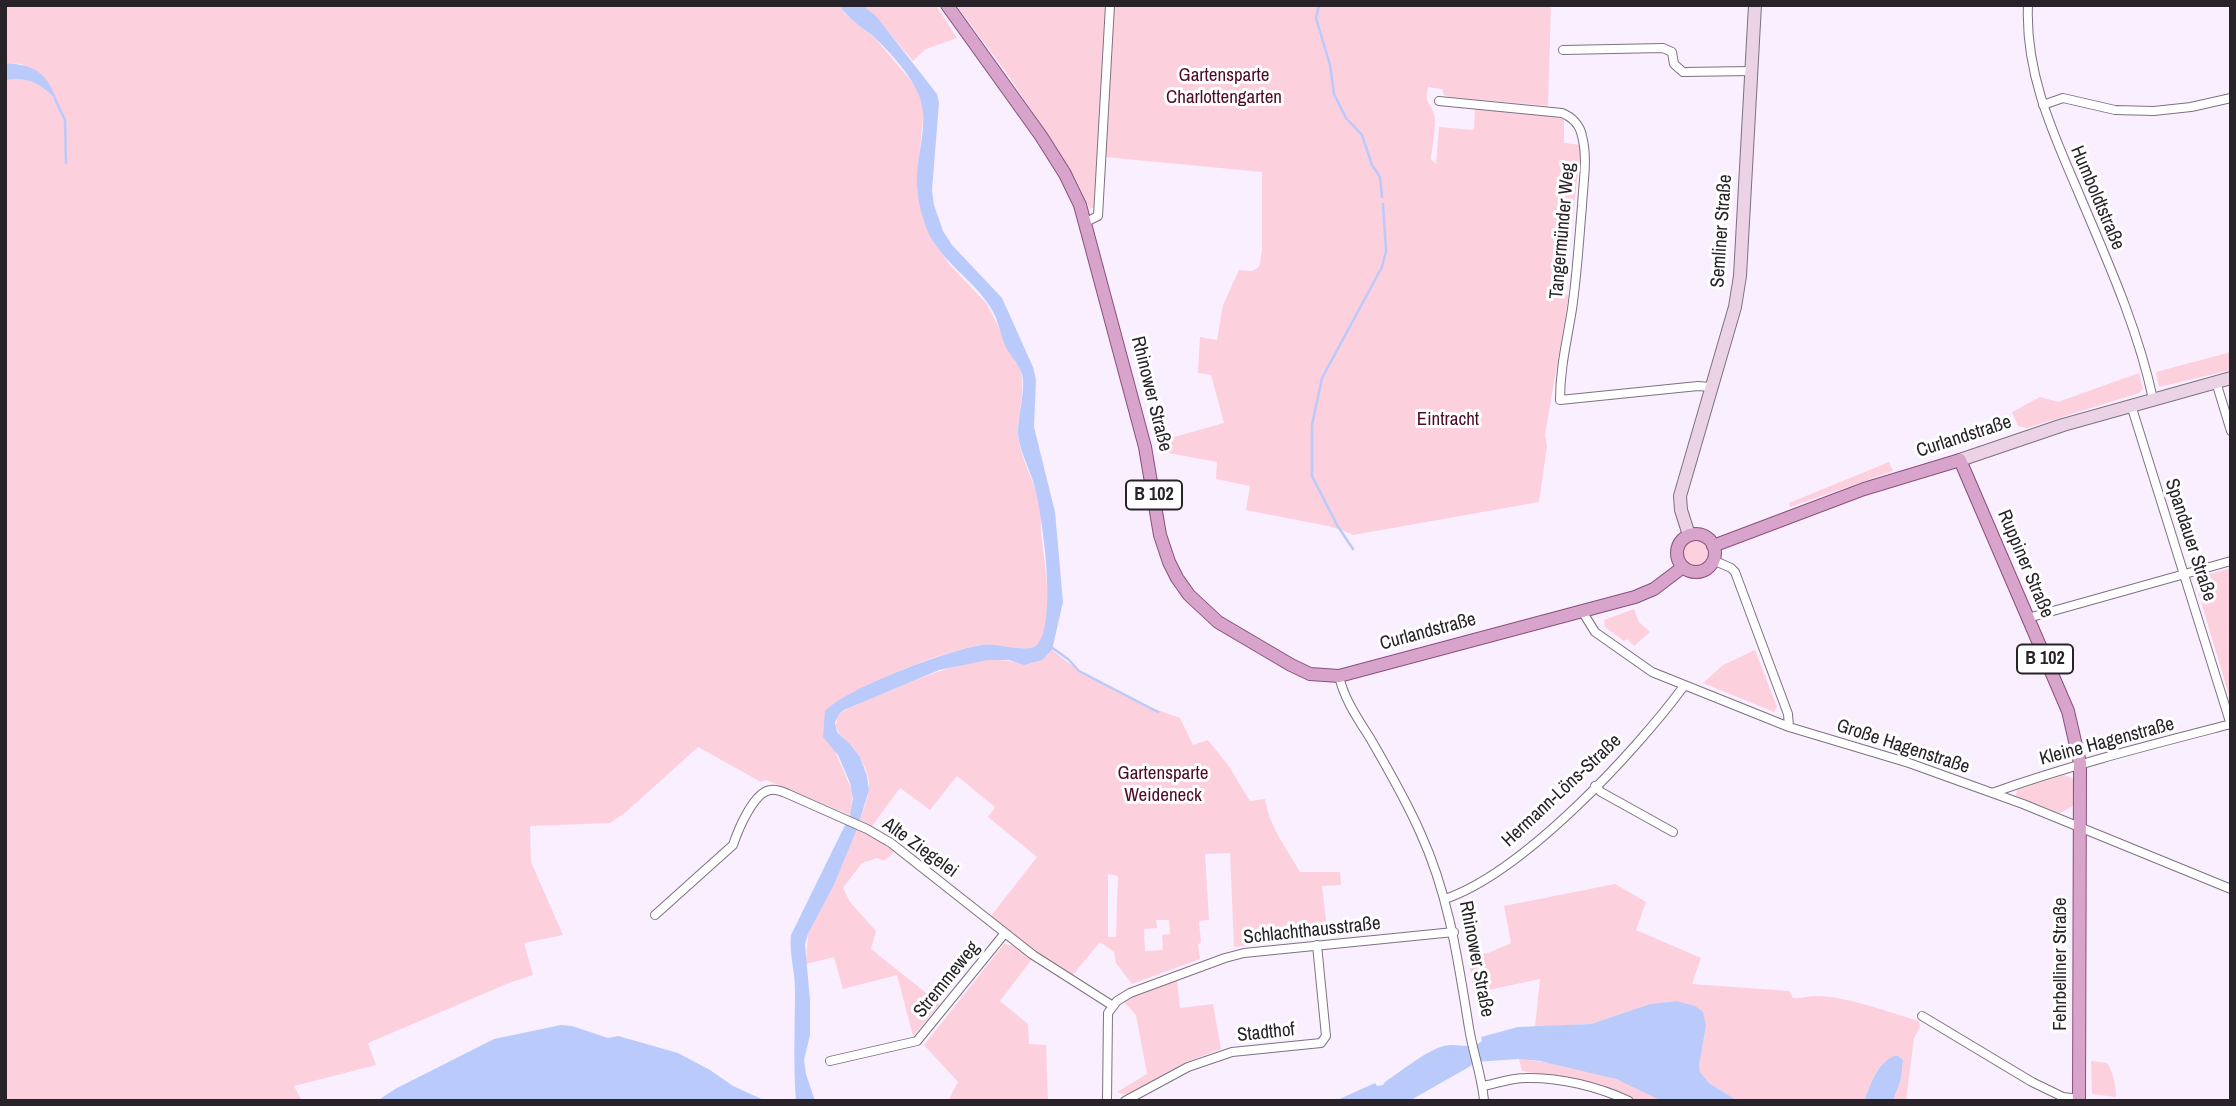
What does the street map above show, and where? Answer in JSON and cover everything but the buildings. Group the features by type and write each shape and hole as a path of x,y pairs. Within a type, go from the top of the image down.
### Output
{"main road":[{"name":"Rhinower Straße","path":"947,5 1059,164 1074,190 1086,222 1145,447 1160,535 1177,578 1189,595 1218,622 1300,669 1326,677 1339,676"},
{"name":"Curlandstraße","path":"1713,546 1864,489 1960,460"},
{"name":"Ruppiner Straße","path":"1960,460 2068,711 2080,763"},
{"path":"1683,567 1677,557 1677,549 1680,542 1689,535 1703,536 1713,546 1713,560"},
{"name":"B 102","path":"1683,567 1689,571 1700,571 1713,560"},
{"name":"Curlandstraße","path":"1339,676 1654,589 1683,567"},
{"name":"B 102","path":"2080,763 2081,827"},
{"name":"Fehrbelliner Straße","path":"2079,1100 2081,827"}],"street":[{"path":"1086,222 1098,216 1111,5"},
{"name":"Semliner Straße","path":"1689,535 1681,510 1680,496 1739,285 1755,5"},
{"name":"Humboldtstraße","path":"2028,5 2029,50 2043,104 2135,330 2153,399"},
{"path":"1563,50 1663,48 1672,52 1674,64 1683,72 1751,71"},
{"path":"2043,104 2063,98 2115,110 2154,111 2200,106 2231,98"},
{"name":"Tangermünder Weg","path":"1439,101 1562,113 1578,125 1585,160 1572,310 1560,373 1560,400 1698,386 1711,387"},
{"name":"Curlandstraße","path":"1960,460 2063,425 2231,379"},
{"path":"2216,382 2231,431"},
{"name":"Spandauer Straße","path":"2130,405 2231,725"},
{"path":"1713,560 1735,572 1788,713 1789,727"},
{"path":"2028,618 2231,561"},
{"name":"Große Hagenstraße","path":"1582,611 1595,632 1644,668 1789,727 1992,793 2231,889"},
{"name":"Rhinower Straße","path":"1339,676 1352,708 1422,835 1445,899 1454,932 1484,1101"},
{"name":"Hermann-Löns-Straße","path":"1445,899 1483,880 1519,855 1595,786 1655,722 1684,685"},
{"name":"Kleine Hagenstraße","path":"1992,793 2080,763 2231,725"},
{"path":"1595,786 1601,792 1673,832"},
{"name":"Alte Ziegelei","path":"655,915 733,845 739,828 757,798 773,789 867,829 891,843 1033,955 1113,1006"},
{"name":"Schlachthausstraße","path":"1113,1006 1130,993 1234,955 1454,932"},
{"name":"Stremmeweg","path":"830,1061 917,1041 1005,933"},
{"name":"Stadthof","path":"1125,1101 1188,1067 1231,1052 1321,1043 1326,1036 1317,945"},
{"path":"1107,1101 1108,1013 1113,1006"},
{"path":"1922,1016 2032,1082 2063,1097 2079,1100"},
{"path":"1483,1086 1524,1078 1552,1079 1629,1101"}],"green space":[{"path":"5,5 839,5 845,14 875,38 916,87 924,109 917,190 934,243 950,265 987,304 1020,369 1022,385 1019,442 1039,500 1046,573 1048,607 1043,636 1037,646 1026,649 980,645 963,649 880,679 828,708 834,749 853,793 850,815 766,780 761,782 698,747 626,812 610,823 530,826 531,862 563,935 524,943 533,975 368,1043 376,1065 294,1086 302,1101 5,1101 5,80 33,82 55,98 22,64 5,63"},
{"path":"862,5 936,5 957,38 926,49 913,61 876,17"},
{"path":"956,5 1108,5 1096,207 1090,209 1075,177 1045,131 1006,72"},
{"path":"1113,5 1551,5 1548,106 1450,97 1444,95 1442,89 1428,87 1427,97 1435,118 1431,159 1436,164 1439,127 1474,130 1475,107 1564,119 1564,143 1581,145 1564,294 1569,295 1545,435 1547,446 1539,502 1353,535 1333,527 1246,510 1250,486 1216,479 1217,462 1158,451 1156,442 1224,423 1211,375 1198,373 1200,337 1217,340 1223,305 1239,270 1252,271 1259,267 1262,251 1262,172 1105,157"},
{"path":"2231,352 2231,370 2159,387 2156,372"},
{"path":"2139,373 2143,389 2139,393 2027,428 2018,426 2012,412 2040,397 2058,402"},
{"path":"1889,462 1893,471 1790,507 1789,503"},
{"path":"1696,540 1705,544 1709,553 1705,562 1696,566 1687,562 1683,553 1687,544"},
{"path":"2231,568 2231,702 2194,578"},
{"path":"1634,609 1639,622 1650,632 1634,646 1605,627 1604,620"},
{"name":"Gartensparte Weideneck","path":"1052,650 1079,671 1152,708 1180,718 1193,745 1208,740 1228,765 1250,801 1265,799 1274,828 1300,872 1340,872 1341,885 1322,886 1328,937 1234,947 1230,853 1205,854 1209,920 1199,921 1200,959 1132,984 1116,963 1114,952 1100,942 1072,976 1021,941 991,916 1037,857 988,817 995,807 957,776 930,810 900,788 872,826 860,820 868,796 869,781 860,757 836,728 840,713 906,684 959,665 987,660 1029,663 1044,657","holes":["1108,874 1118,876 1116,937 1108,937","1156,920 1169,920 1170,934 1162,935 1163,950 1145,951 1144,929 1157,928"]},
{"path":"1755,650 1777,707 1774,712 1703,683 1723,665"},
{"path":"2064,775 2074,779 2073,806 2060,813 2016,796 2017,790"},
{"path":"857,829 894,852 884,861 877,858 862,863 843,888 850,902 876,931 871,949 940,1004 913,1036 897,975 843,989 834,957 806,964 808,934 834,885"},
{"path":"1615,884 1646,902 1636,930 1701,958 1692,984 1789,991 1793,998 1839,998 1919,1021 1920,1027 1914,1038 1906,1101 1893,1101 1901,1079 1903,1060 1898,1056 1880,1067 1864,1101 1738,1101 1709,1083 1700,1072 1706,1026 1676,1001 1650,1004 1591,1024 1535,1027 1540,979 1474,993 1468,957 1488,953 1511,943 1504,906"},
{"path":"1004,944 1016,946 1032,959 1000,1001 1028,1024 1029,1044 1046,1045 1048,1099 948,1101 958,1082 924,1045"},
{"path":"1177,980 1180,1008 1213,1004 1221,1049 1186,1062 1128,1096 1117,1092 1147,1074 1136,1015 1123,1001"},
{"path":"1519,1059 1593,1072 1629,1084 1662,1101 1636,1101 1593,1083 1522,1071"},
{"path":"2091,1061 2107,1063 2114,1079 2116,1097 2092,1094"}],"water":[{"path":"839,5 862,5 876,16 937,94 939,103 932,190 934,205 943,231 952,245 1002,298 1033,367 1036,380 1034,427 1055,512 1063,602 1052,650 1042,660 1024,665 1009,660 988,660 939,670 844,710 835,722 837,732 860,757 869,790 857,829 834,885 805,944 810,1035 804,1060 815,1101 796,1101 795,990 791,935 850,815 853,798 850,783 838,755 823,737 825,711 876,681 945,654 981,645 1033,647 1043,633 1047,614 1041,518 1034,484 1018,433 1023,393 1022,375 1006,348 989,305 947,260 924,221 917,186 923,111 917,91 892,55"},
{"path":"5,63 32,68 38,72 44,77 57,100 34,82 5,80"},
{"path":"1676,1001 1695,1006 1703,1012 1706,1026 1700,1072 1709,1083 1738,1101 1662,1101 1616,1079 1540,1061 1519,1059 1475,1062 1409,1101 1335,1101 1375,1083 1377,1086 1383,1085 1437,1048 1478,1044 1482,1041 1481,1037 1518,1027 1591,1024 1650,1004"},
{"path":"561,1025 608,1038 618,1036 678,1053 733,1086 766,1101 377,1101 395,1089 494,1039"},
{"path":"1894,1056 1903,1060 1901,1079 1893,1101 1864,1101 1878,1069"}],"waterway":[{"path":"1319,5 1316,18 1330,65 1334,94 1346,118 1362,135 1372,165 1380,177 1382,197"},
{"path":"55,99 65,120 66,163"},
{"path":"1353,549 1337,525 1312,476 1312,425 1322,378 1382,267 1386,251 1383,204"},
{"path":"1051,647 1079,671 1158,712"}],"park label":[{"name":"Gartensparte Charlottengarten","path":"1224,87"},
{"name":"Eintracht","path":"1448,420"}]}
